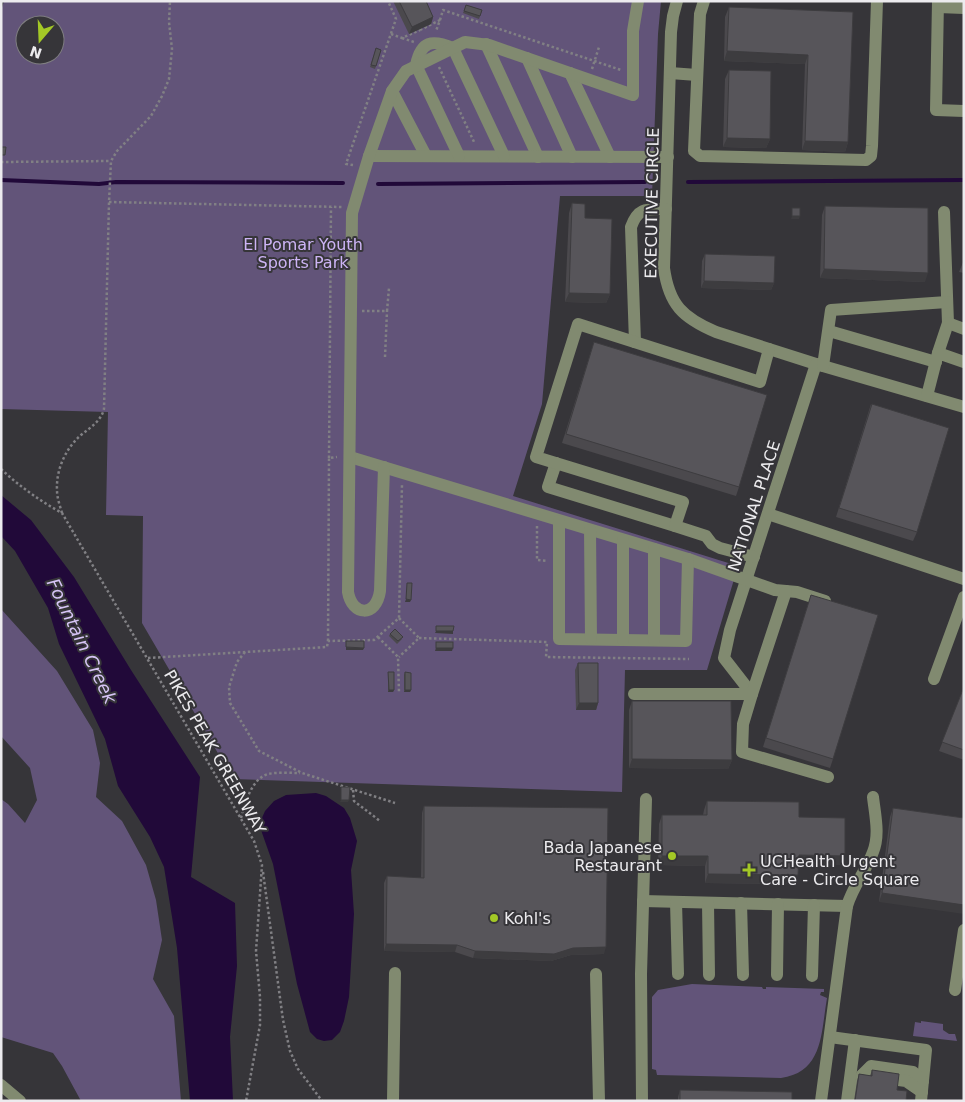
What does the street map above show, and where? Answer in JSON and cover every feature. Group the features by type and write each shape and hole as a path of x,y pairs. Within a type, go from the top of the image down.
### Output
{"street":[{"path":"384,467 380,591 376,605 371,609 358,609 349,600 348,592 352,213 392,90 406,70 465,42 486,44 633,95 633,31 638,1"},
{"name":"EXECUTIVE CIRCLE","path":"677,1 672,24 664,268 669,295 682,312 701,326 820,365 964,408"},
{"path":"704,1 700,14 694,151 700,156 866,160 871,156 872,146 877,1"},
{"path":"964,8 938,4 936,110 964,111"},
{"path":"486,44 538,156"},
{"path":"453,48 504,156"},
{"path":"527,58 572,157"},
{"path":"416,65 459,156"},
{"path":"570,73 610,157"},
{"path":"670,73 697,75"},
{"path":"392,90 426,156"},
{"path":"369,156 668,157"},
{"path":"634,342 631,227 638,213 646,209 666,209"},
{"path":"927,396 948,323 944,212"},
{"name":"NATIONAL PLACE","path":"752,694 724,658 730,630 768,514 820,365 829,331 831,310 947,302"},
{"path":"948,323 964,329"},
{"path":"675,526 683,502 536,457 578,324 760,382 770,349"},
{"path":"829,331 937,358 964,362"},
{"path":"350,457 654,548 775,590 797,592 833,603"},
{"path":"556,463 548,487 706,536 712,544 720,548 754,557"},
{"path":"768,514 964,579"},
{"path":"559,521 558,639 686,641 688,559"},
{"path":"590,530 591,639"},
{"path":"623,540 623,640"},
{"path":"654,548 654,640"},
{"path":"786,592 743,724 742,752 828,777"},
{"path":"934,679 964,597"},
{"path":"634,694 752,694"},
{"path":"821,1101 847,906 851,893 874,852 877,835 872,798"},
{"path":"642,1101 641,974 646,799"},
{"path":"643,901 847,906"},
{"path":"676,902 678,974"},
{"path":"708,902 709,975"},
{"path":"741,903 743,975"},
{"path":"777,975 778,904"},
{"path":"812,976 814,905"},
{"path":"956,990 964,930"},
{"path":"393,1101 395,973"},
{"path":"596,974 599,1101"},
{"path":"830,1037 926,1050 922,1091 906,1081 862,1075 858,1101"},
{"path":"847,1101 855,1040"},
{"path":"1,1085 20,1101"}],"path":[{"path":"62,513 56,490 59,470 64,455 74,442 102,416 104,409 111,161 117,151 151,116 169,79 172,49 169,22 170,1"},
{"path":"356,166 346,164 396,19 388,1"},
{"path":"440,20 443,10 614,68 633,72"},
{"path":"431,15 435,22"},
{"path":"391,34 402,38 420,30 423,34"},
{"path":"589,80 599,47"},
{"path":"437,64 482,156"},
{"path":"1,162 111,161"},
{"path":"109,202 343,207 352,213"},
{"path":"148,658 328,647 331,207"},
{"path":"384,357 389,288"},
{"path":"358,310 387,311"},
{"path":"330,458 350,457"},
{"name":"PIKES PEAK GREENWAY","path":"1,469 12,480 46,505 62,513 254,841 262,864 256,951 260,1024 246,1101"},
{"path":"398,657 418,638 399,618 402,472"},
{"path":"538,514 537,560 548,560 548,570"},
{"path":"328,641 374,640 399,618"},
{"path":"378,638 398,657 399,693"},
{"path":"245,651 237,662 229,687 230,702 259,751 302,773 394,803"},
{"path":"241,818 246,800 254,785 266,774 302,773"},
{"path":"354,790 354,800 380,821"},
{"path":"262,864 280,1000 290,1051 298,1069 322,1101"}],"green space":[{"name":"El Pomar Youth Sports Park","path":"4,1 661,1 652,196 560,196 542,404 513,496 738,566 707,670 625,670 622,792 233,779 142,623 143,516 106,515 108,412 1,409 1,11"},
{"path":"1,609 57,671 93,730 100,763 96,797 122,821 146,865 156,900 162,940 153,979 174,1016 181,1101 81,1101 53,1053 1,1037 1,799 25,823 37,800 30,768 1,736"},
{"path":"692,984 762,987 763,989 766,989 766,987 824,989 824,992 821,992 820,995 827,998 823,1024 818,1048 813,1059 805,1068 795,1074 781,1078 657,1075 656,1070 652,1069 652,997 658,990"},
{"path":"921,1021 943,1024 943,1030 949,1034 955,1034 957,1041 913,1036 915,1022 921,1023"}],"water":[{"name":"Fountain Creek","path":"1,495 31,520 74,577 200,777 191,877 235,903 237,966 230,1037 233,1101 190,1101 177,948 164,867 150,837 118,786 105,739 59,644 48,608 15,551 1,536"},
{"path":"316,793 326,796 344,808 350,818 357,841 351,870 354,914 349,997 340,1032 332,1040 324,1041 317,1039 310,1032 297,984 273,864 261,830 261,820 265,811 274,801 286,795"}],"building":[{"path":"399,1 426,1 433,17 412,27"},
{"path":"466,5 482,10 480,16 464,11"},
{"path":"729,7 853,12 848,142 805,141 808,55 727,51"},
{"path":"376,48 381,50 376,66 371,65"},
{"path":"729,70 771,71 770,139 727,138"},
{"path":"1,147 6,147 5,155 1,155"},
{"path":"572,203 585,204 585,218 612,219 610,294 569,293"},
{"path":"825,206 928,208 928,273 824,269"},
{"path":"792,208 800,208 800,216 792,216"},
{"path":"705,254 775,256 774,283 704,281"},
{"path":"594,342 767,395 739,487 566,434"},
{"path":"872,404 949,428 917,532 839,508"},
{"path":"407,583 412,583 411,600 406,599"},
{"path":"811,595 878,615 833,759 766,738"},
{"path":"436,626 454,626 453,631 436,631"},
{"path":"395,629 403,637 398,641 390,634"},
{"path":"346,641 364,641 364,648 346,647"},
{"path":"436,642 453,642 453,648 436,648"},
{"path":"578,663 598,663 598,703 579,703"},
{"path":"388,672 394,672 394,690 389,690"},
{"path":"405,672 411,673 411,690 405,690"},
{"path":"964,687 964,750 942,742"},
{"path":"632,701 731,701 732,760 632,759"},
{"path":"341,787 350,787 349,800 341,800"},
{"path":"707,801 799,802 799,817 845,818 845,856 799,855 798,875 708,874 708,856 662,856 662,815 707,815"},
{"name":"Kohl's","path":"424,806 608,808 606,947 573,948 554,954 475,951 457,945 386,944 387,876 424,878"},
{"path":"893,808 964,818 964,905 882,893"},
{"path":"872,1070 899,1074 897,1090 907,1091 906,1101 855,1101 859,1074 872,1076"},
{"path":"680,1090 792,1092 792,1101 680,1101"}],"waterway":[{"path":"1,180 99,184 116,182 343,183"},
{"path":"688,182 964,180"},
{"path":"378,184 645,182"}],"place":[{"name":"Bada Japanese Restaurant","path":"672,856"},
{"name":"UCHealth Urgent Care - Circle Square","path":"749,870"},
{"name":"Kohl's","path":"494,918"}]}
